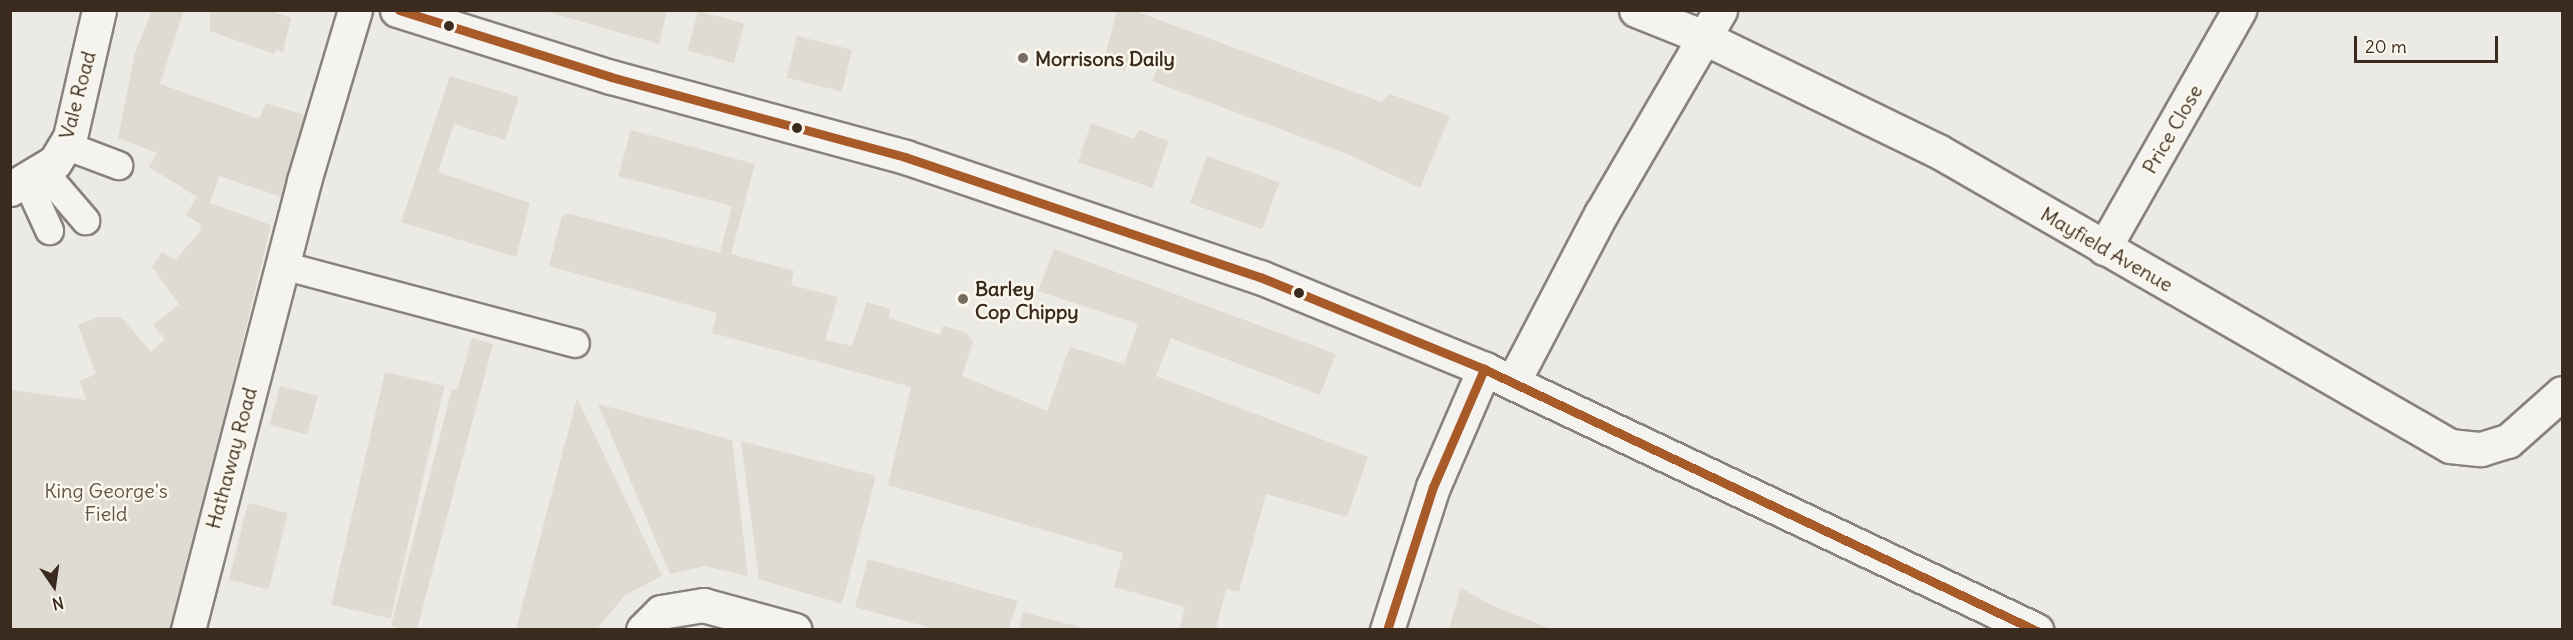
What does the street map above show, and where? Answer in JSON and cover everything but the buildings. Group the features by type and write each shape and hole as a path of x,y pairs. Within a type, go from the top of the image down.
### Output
{"street":[{"name":"Vale Road","path":"27,181 65,146 99,10"},
{"name":"Hathaway Road","path":"188,630 282,265 356,10"},
{"path":"397,10 611,77 905,157 1124,227 1260,277 1499,376 2036,630"},
{"name":"Mayfield Avenue","path":"1636,10 1711,23 2450,446 2481,449 2508,441 2562,393"},
{"name":"Price Close","path":"2104,248 2239,10"},
{"path":"1387,630 1433,487 1600,214 1711,23"},
{"path":"643,630 661,612 703,605 795,630"}],"lane":[{"path":"65,146 118,165"},
{"path":"27,181 85,220"},
{"path":"27,181 49,230"},
{"path":"282,265 575,343"}],"green space":[{"path":"210,10 271,11 291,18 283,52 276,49 274,54 210,31"},
{"name":"King George's Field","path":"152,11 184,11 160,84 259,119 266,103 305,115 281,197 219,176 210,203 271,225 173,629 11,630 11,390 86,400 80,381 96,374 78,325 98,317 121,317 151,352 165,339 153,325 179,304 152,267 162,252 175,260 201,231 200,224 186,215 197,197 149,167 157,153 118,138 135,53"},
{"path":"545,11 667,11 659,44"},
{"path":"698,11 744,23 734,63 687,51"},
{"path":"1117,11 1135,11 1381,102 1390,94 1450,116 1420,188 1352,156 1152,81 1161,59 1133,48 1125,71 1103,63"},
{"path":"797,36 852,50 842,92 787,78"},
{"path":"450,76 519,97 505,140 454,124 438,172 530,203 516,257 401,222"},
{"path":"1091,123 1134,139 1139,130 1169,141 1152,188 1078,162"},
{"path":"631,130 755,164 731,254 794,271 791,285 838,297 825,340 852,346 867,302 891,309 889,318 940,335 943,326 965,332 973,341 962,376 1047,411 1070,347 1124,364 1138,324 1038,291 1054,249 1336,354 1320,395 1171,338 1156,376 1368,457 1347,517 1266,494 1239,592 1226,589 1216,629 1179,629 1185,607 1114,587 1123,553 888,485 911,387 712,333 717,313 549,266 562,216 570,214 720,253 732,206 618,176"},
{"path":"1207,156 1279,182 1262,229 1190,203"},
{"path":"472,338 493,344 417,629 401,629 391,626 452,389 457,390"},
{"path":"385,372 444,386 391,619 331,605"},
{"path":"280,386 318,396 307,435 270,425"},
{"path":"577,398 662,576 625,595 597,629 516,629"},
{"path":"598,404 732,440 748,576 705,566 670,574"},
{"path":"741,441 876,476 842,604 759,579"},
{"path":"248,503 288,513 269,590 229,580"},
{"path":"868,559 1018,601 1008,629 935,629 855,607"},
{"path":"1461,588 1489,604 1551,629 1449,629"},
{"path":"1023,612 1087,629 1019,629"}],"transit line":[{"path":"399,10 611,77 905,157 1260,277 1484,369 2035,630"},
{"path":"1387,630 1433,487 1484,369"}],"place":[{"name":"Morrisons Daily","path":"1023,58"},
{"name":"Barley Cop Chippy","path":"963,299"}]}
